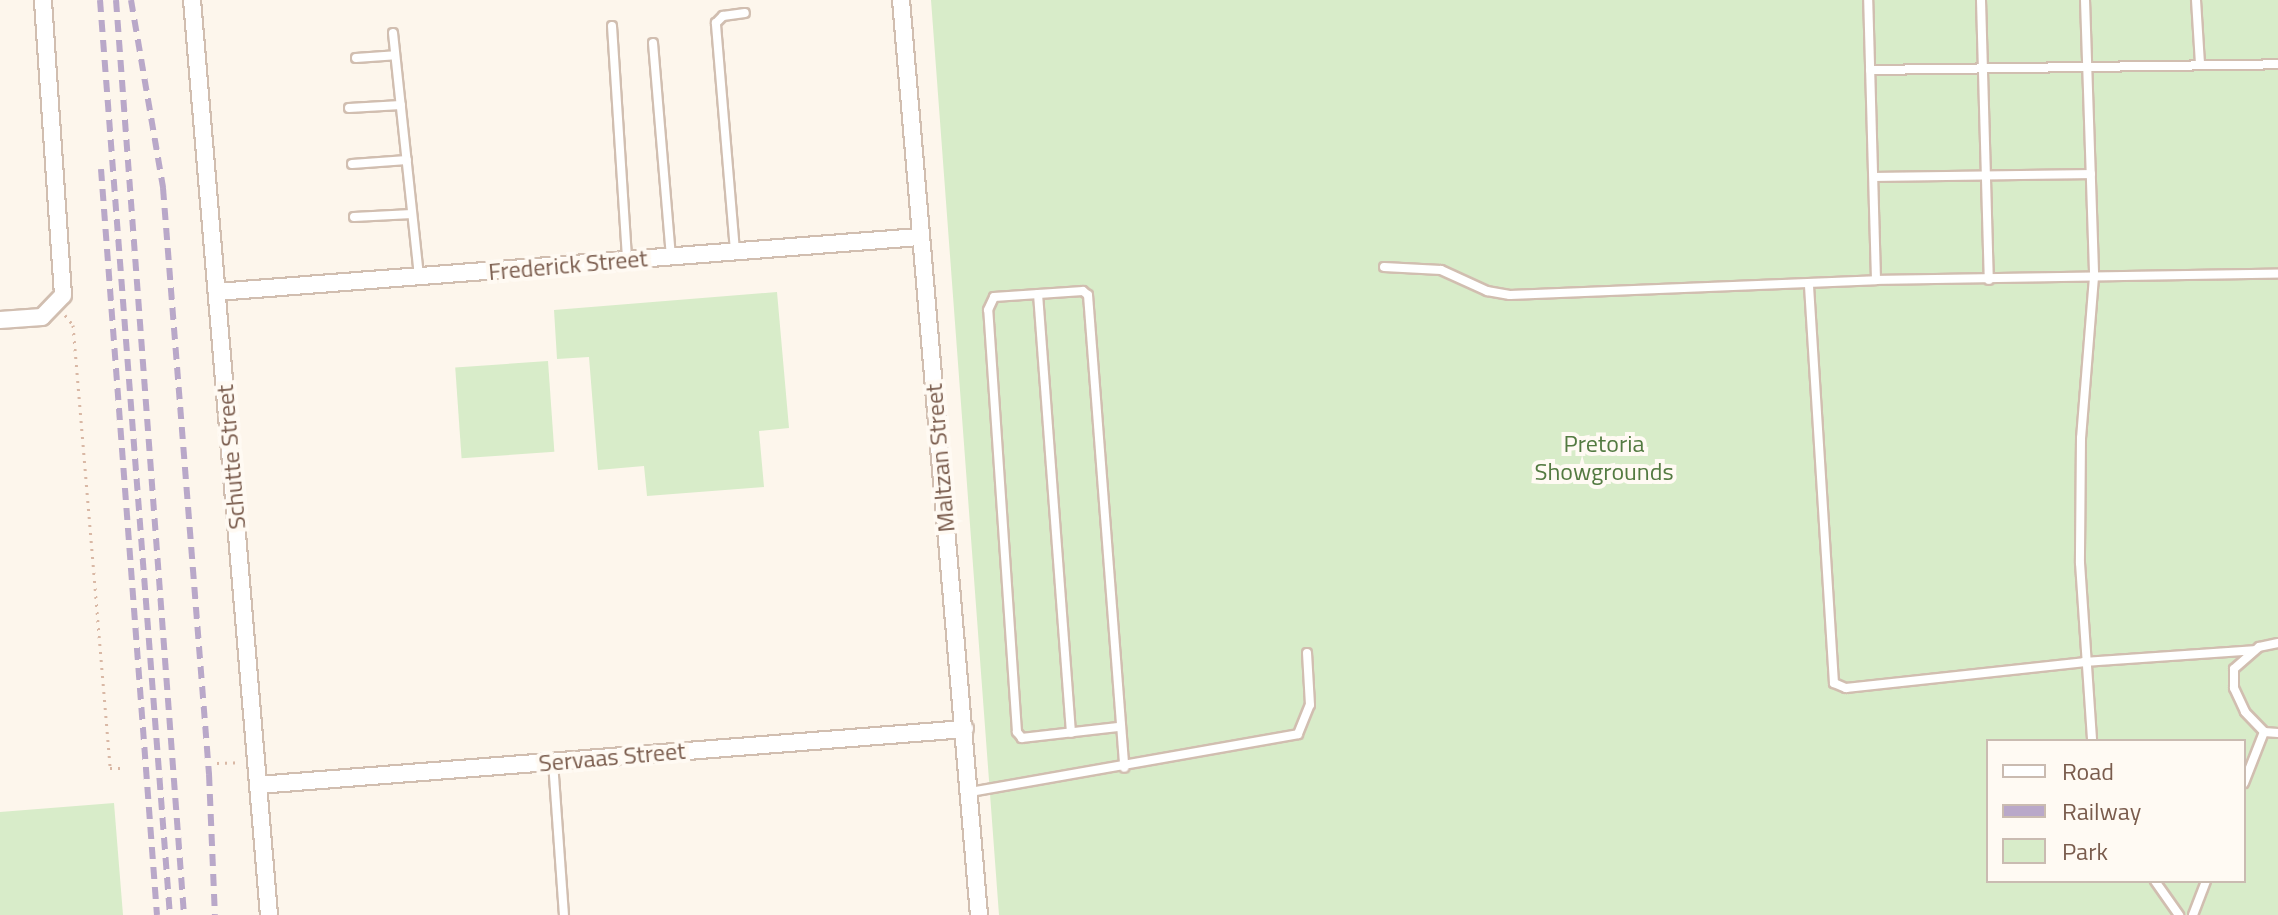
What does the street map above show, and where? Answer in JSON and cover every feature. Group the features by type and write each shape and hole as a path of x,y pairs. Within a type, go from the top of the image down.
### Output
{"street":[{"path":"0,320 42,317 57,306 65,279 43,0"},
{"name":"Schutte Street","path":"192,0 269,915"},
{"name":"Maltzan Street","path":"901,0 979,915"},
{"name":"Frederick Street","path":"217,292 919,237"},
{"name":"Servaas Street","path":"258,785 965,729"}],"lane":[{"path":"1868,0 1876,177 1876,280"},
{"path":"1981,0 1989,280"},
{"path":"2085,0 2094,277 2081,438 2084,662 2092,739"},
{"path":"2196,0 2200,64"},
{"path":"735,251 716,23 723,16 745,13"},
{"path":"612,26 627,260"},
{"path":"393,33 419,276"},
{"path":"653,43 671,256"},
{"path":"356,58 395,55"},
{"path":"1870,70 1985,71 2278,64"},
{"path":"349,108 401,105"},
{"path":"352,164 407,160"},
{"path":"1876,177 2091,174"},
{"path":"354,217 412,214"},
{"path":"1384,267 1441,270 1487,291 1510,295 1809,286 1876,280 2278,274"},
{"path":"1809,286 1834,683 1846,688 1870,686 2084,662 2254,650 2278,643"},
{"path":"1038,294 1071,733"},
{"path":"1118,727 1022,738 1015,721 988,310 994,297 1088,295 1118,727 1124,768"},
{"path":"2254,650 2234,669 2234,688 2245,712 2264,732 2278,733"},
{"path":"970,792 1124,768 1298,734 1310,705 1307,653"},
{"path":"2246,778 2264,732"},
{"path":"553,762 564,915"},
{"path":"2156,883 2179,915"},
{"path":"2193,915 2205,883"}],"path":[{"path":"57,306 73,325 110,768 124,768"},
{"path":"217,763 256,761"}],"green space":[{"name":"Pretoria Showgrounds","path":"931,0 2278,0 2278,915 999,915"},
{"path":"777,292 789,428 759,431 764,487 647,496 644,466 598,470 589,357 557,359 554,310"},
{"path":"548,361 554,452 462,458 455,367"},
{"path":"114,803 123,915 0,915 0,812"}],"railway":[{"path":"100,0 170,915"},
{"path":"116,0 184,915"},
{"path":"131,0 163,188 209,774 215,915"},
{"path":"101,169 157,915"}]}
